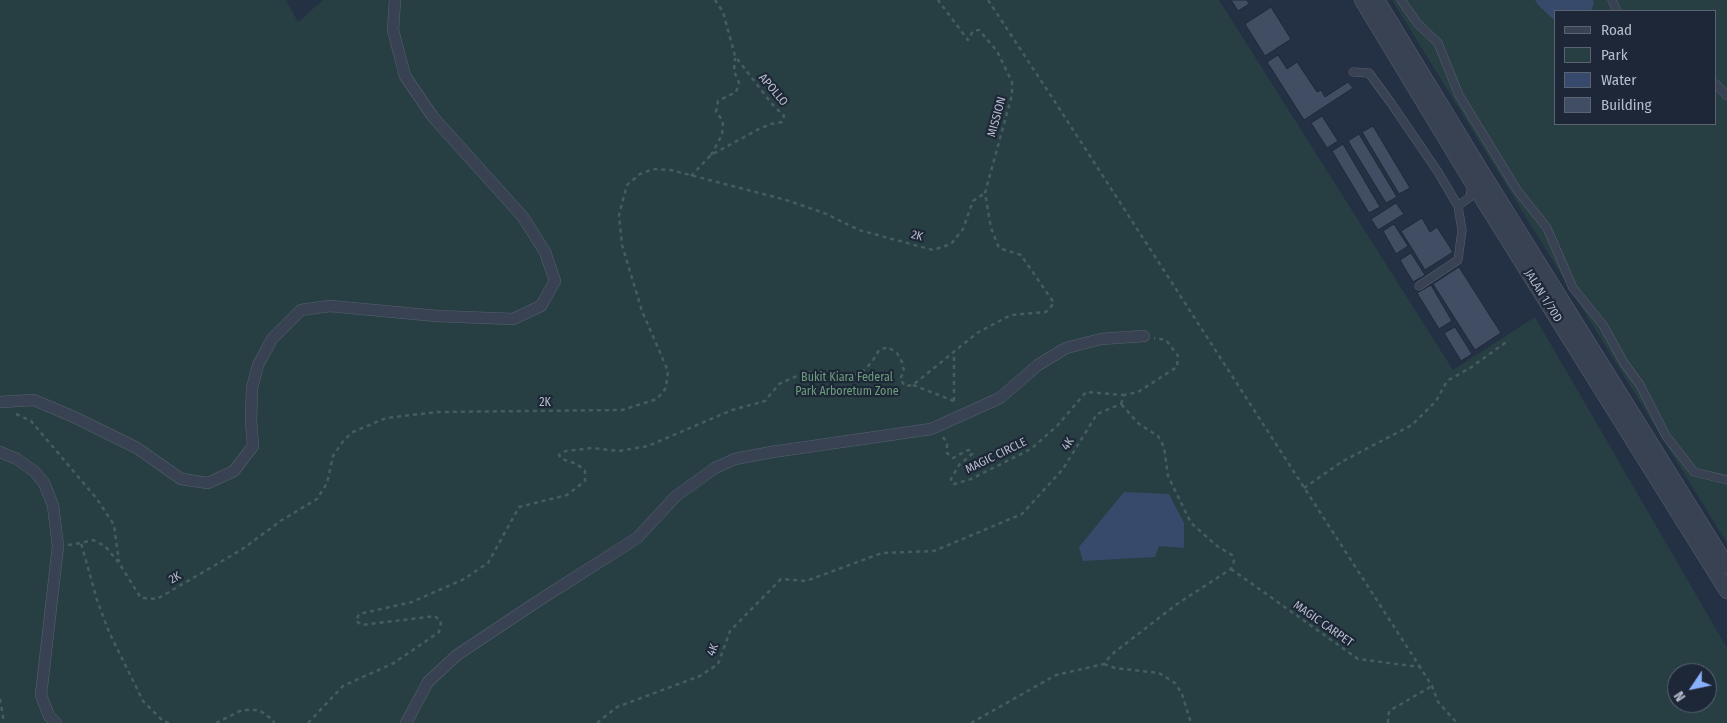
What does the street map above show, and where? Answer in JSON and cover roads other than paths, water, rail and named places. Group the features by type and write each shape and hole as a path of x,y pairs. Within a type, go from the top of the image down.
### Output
{"street":[{"path":"0,402 34,400 137,448 181,479 208,483 234,470 253,446 251,421 252,388 258,365 272,339 301,310 330,306 437,316 512,319 541,306 555,281 545,252 523,217 433,117 405,76 393,30 395,0"},
{"name":"JALAN 1/70D","path":"1362,0 1727,566"},
{"name":"JALAN 1/70D","path":"1377,0 1477,178 1727,591"},
{"path":"406,723 428,682 457,655 637,538 676,496 715,468 734,459 772,452 930,429 1000,398 1038,365 1066,348 1101,339 1144,336"},
{"path":"0,452 17,459 35,472 44,483 53,504 58,546 41,695 49,716 56,723"}],"lane":[{"path":"1401,0 1418,24 1438,44 1458,95 1518,190 1547,228 1573,288 1604,325 1624,362 1640,385 1666,436 1694,472 1727,480"},
{"path":"1353,72 1369,74 1392,103 1438,172 1458,206 1462,230 1458,260 1419,286"},
{"path":"1717,85 1727,96"},
{"path":"1458,206 1470,197 1477,178"}],"water":[{"path":"1535,0 1593,0 1594,3 1591,10 1554,10 1554,19"},
{"path":"1124,492 1169,494 1184,523 1184,548 1159,546 1155,557 1083,561 1079,547"}],"park label":[{"name":"Bukit Kiara Federal Park Arboretum Zone","path":"847,385"}]}
